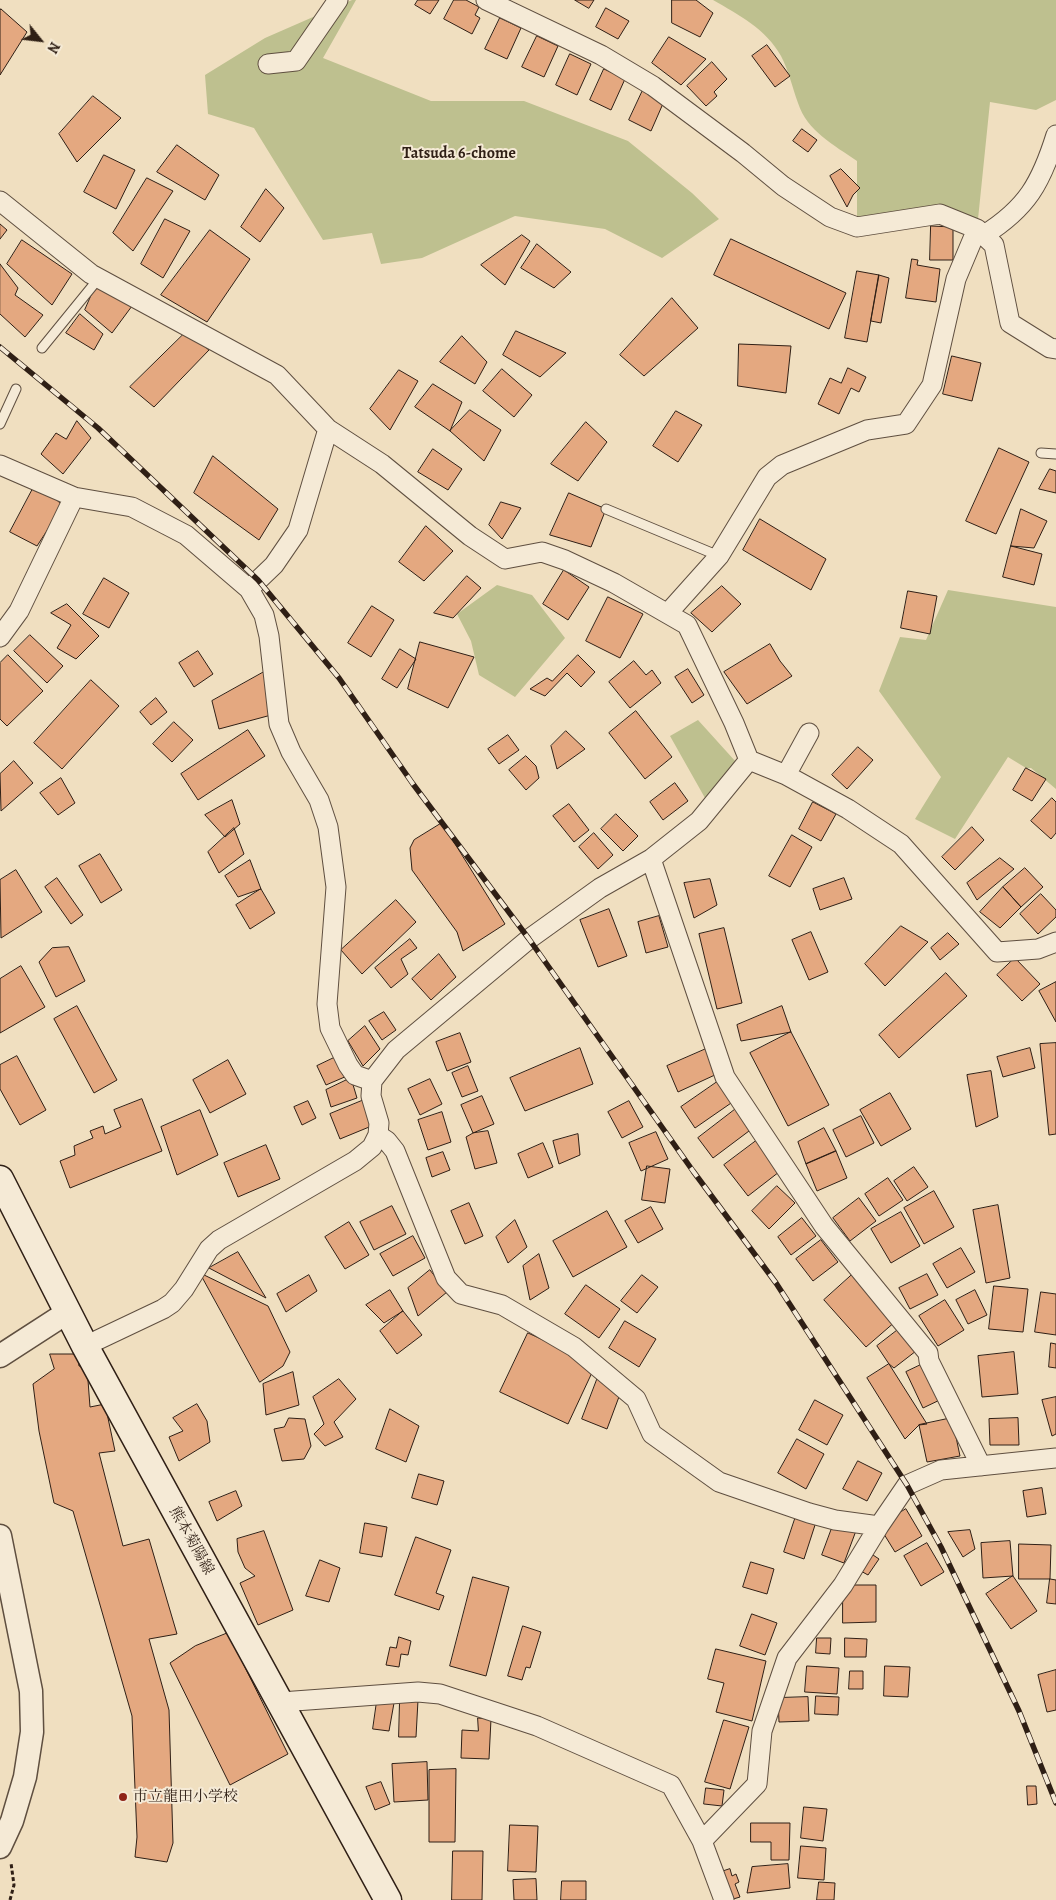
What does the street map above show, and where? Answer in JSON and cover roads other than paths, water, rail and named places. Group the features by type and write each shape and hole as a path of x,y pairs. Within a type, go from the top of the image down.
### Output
{"main road":[{"name":"熊本菊陽線","path":"0,1179 85,1346 388,1900"}],"street":[{"path":"268,64 296,61 338,0"},
{"path":"486,0 601,55 653,86 743,152 783,186 830,217 857,227 940,214 981,232 994,245 1010,323 1050,348 1056,349"},
{"path":"668,613 719,556 767,477 782,465 867,430 906,424 932,385 956,279 981,232 1004,222 1034,189 1047,164 1056,135"},
{"path":"0,201 91,274 277,376 328,429 382,464 470,536 505,559 542,552 565,560 614,583 687,625 734,723 749,760 786,775 848,809 901,844 997,952 1038,949 1056,942"},
{"path":"249,589 274,565 298,530 328,429"},
{"path":"0,465 74,497 132,507 186,535 249,589 264,615 269,636 279,724 291,752 319,800 328,827 336,886 326,1004 330,1028 355,1075 372,1081"},
{"path":"0,637 19,611 74,497"},
{"path":"786,775 809,733"},
{"path":"85,1346 163,1310 184,1289 201,1260 219,1240 355,1161 372,1147 378,1135 379,1123 372,1096 372,1081 396,1050 530,940 600,888 652,859 699,821 749,760"},
{"path":"652,859 725,1077 824,1226 928,1353 929,1361 981,1466"},
{"path":"378,1135 387,1141 395,1152 446,1278 460,1294 502,1304 574,1347 636,1399 652,1434 719,1482 809,1513 835,1520 879,1526"},
{"path":"0,1356 68,1312"},
{"path":"702,1841 756,1784 762,1731 787,1658 843,1586 879,1526 907,1485 941,1470 1056,1458"},
{"path":"0,1536 31,1691 32,1732 25,1777 12,1821 0,1846"},
{"path":"281,1702 418,1692 440,1694 537,1726 671,1785 702,1841 724,1900"}],"lane":[{"path":"42,348 99,278"},
{"path":"0,424 16,389"},
{"path":"1041,453 1056,454"},
{"path":"606,509 719,556"}],"railway":[{"path":"0,347 98,428 258,580 339,678 413,784 529,939 693,1171 776,1283 907,1485 941,1547 1019,1711 1056,1803"}],"place":[{"name":"市立龍田小学校","path":"123,1797"}],"district":[{"name":"Tatsuda 6-chome","path":"459,154"}]}
